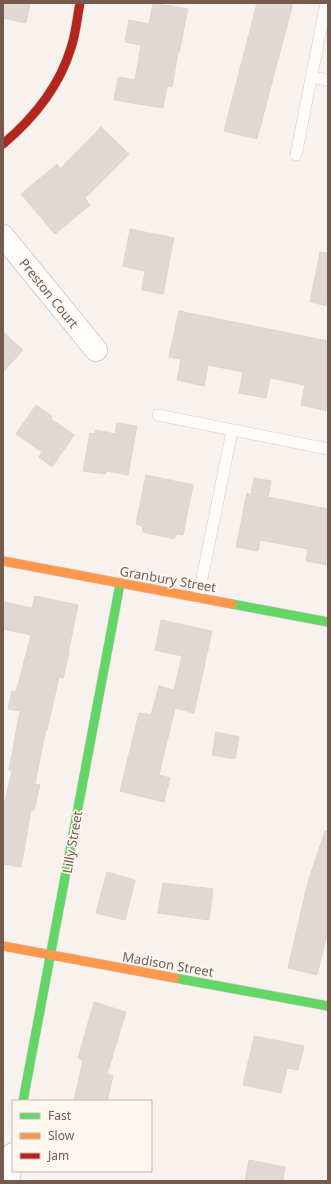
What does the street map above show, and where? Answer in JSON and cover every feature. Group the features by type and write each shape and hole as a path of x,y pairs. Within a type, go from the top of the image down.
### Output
{"street":[{"path":"3,144 36,114 51,93 71,48 80,3"},
{"name":"Preston Court","path":"3,236 96,350"},
{"name":"Granbury Street","path":"3,561 328,622"},
{"name":"Lilly Street","path":"23,1100 52,956 120,584"},
{"name":"Madison Street","path":"3,946 328,1006"},
{"path":"8,1181 12,1159"}],"lane":[{"path":"296,155 326,3"},
{"path":"312,77 328,80"},
{"path":"158,415 328,450"},
{"path":"198,598 232,431"}],"building":[{"path":"3,3 30,3 26,23 3,18"},
{"path":"153,3 188,9 172,87 167,86 163,108 114,100 118,77 135,80 141,45 125,42 129,20 149,24"},
{"path":"257,3 293,3 257,139 224,131"},
{"path":"101,127 129,154 85,198 90,205 55,234 21,194 57,164 60,169"},
{"path":"130,229 174,238 163,294 142,290 145,271 123,266"},
{"path":"320,252 328,253 328,306 310,302"},
{"path":"179,311 328,341 328,411 301,405 305,385 270,378 266,398 239,393 243,372 208,365 204,386 177,380 181,359 169,357"},
{"path":"3,332 23,350 3,372"},
{"path":"36,405 52,416 51,419 74,435 52,467 39,457 42,452 16,434"},
{"path":"117,423 137,426 128,475 106,471 105,474 83,471 90,433 95,434 96,430 115,434"},
{"path":"146,475 193,485 183,535 177,534 174,539 143,532 142,526 136,524"},
{"path":"254,478 271,481 268,497 328,509 328,565 306,561 308,549 260,540 258,551 236,547 247,493 251,494"},
{"path":"35,596 78,605 63,678 59,677 47,730 46,729 35,784 40,785 34,811 31,810 21,867 3,864 3,810 12,771 9,770 20,711 8,709 12,691 16,692 31,635 3,629 3,602 32,608"},
{"path":"161,620 212,631 194,713 175,708 159,775 170,778 164,802 120,791 139,713 151,715 159,686 174,690 182,656 155,650"},
{"path":"216,732 239,737 235,759 212,755"},
{"path":"325,831 328,831 328,930 317,975 288,968 308,882"},
{"path":"107,872 135,880 125,920 96,913"},
{"path":"163,883 213,889 209,920 158,913"},
{"path":"94,1002 126,1012 107,1074 113,1076 107,1100 74,1100 83,1060 78,1058"},
{"path":"254,1036 304,1046 298,1070 287,1068 281,1093 243,1085"},
{"path":"249,1160 285,1167 283,1181 245,1181"}],"traffic: fast":[{"path":"23,1100 120,584"},
{"path":"232,604 328,622"},
{"path":"175,978 328,1006"}],"traffic: slow":[{"path":"3,561 232,604"},
{"path":"3,946 175,978"}],"traffic: jam":[{"path":"3,144 25,124 44,101 60,76 73,42 80,3"}]}
